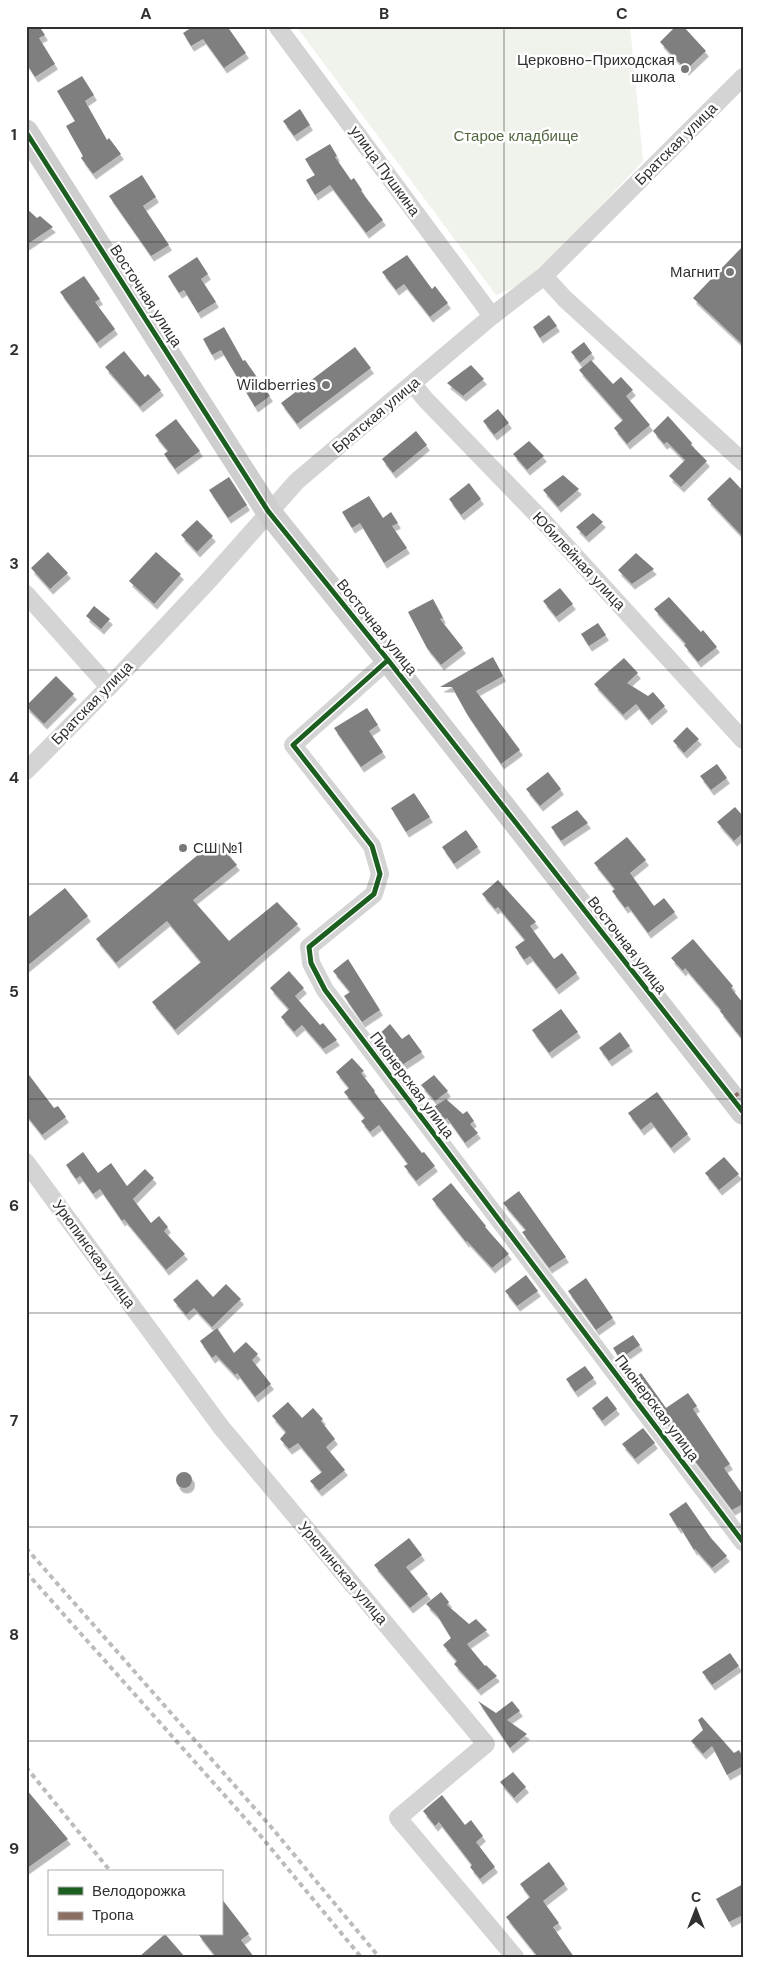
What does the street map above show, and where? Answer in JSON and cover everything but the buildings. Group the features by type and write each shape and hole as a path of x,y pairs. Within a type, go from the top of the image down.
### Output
{"street":[{"name":"улица Пушкина","path":"277,26 492,316"},
{"name":"Братская улица","path":"26,771 109,687 297,480 492,316 544,276 743,78"},
{"name":"Восточная улица","path":"26,132 268,511 388,660 743,1112"},
{"path":"544,276 565,299 743,462"},
{"name":"Юбилейная улица","path":"413,384 425,399 545,523 743,740"},
{"path":"26,594 109,687"},
{"name":"Пионерская улица","path":"388,660 293,745 372,846 380,874 374,894 309,947 311,964 331,998 743,1542"},
{"name":"Урюпинская улица","path":"26,1162 221,1427 486,1744 398,1818 515,1957"}],"green space":[{"name":"Старое кладбище","path":"296,26 630,26 643,161 530,281 496,295"}],"railway":[{"path":"26,1548 272,1828 379,1957"},
{"path":"26,1572 259,1834 361,1957"},
{"path":"26,1767 109,1870"}],"marked path":[{"path":"732,1098 743,1090"}],"cycle path":[{"path":"26,132 268,511 388,660 743,1112"},
{"path":"388,660 293,745 372,846 380,874 374,894 309,947 311,963 325,990 743,1542"}],"place":[{"name":"Церковно-Приходская школа","path":"685,69"},
{"name":"Магнит","path":"730,272"},
{"name":"Wildberries","path":"326,385"},
{"name":"СШ №1","path":"183,848"}]}
